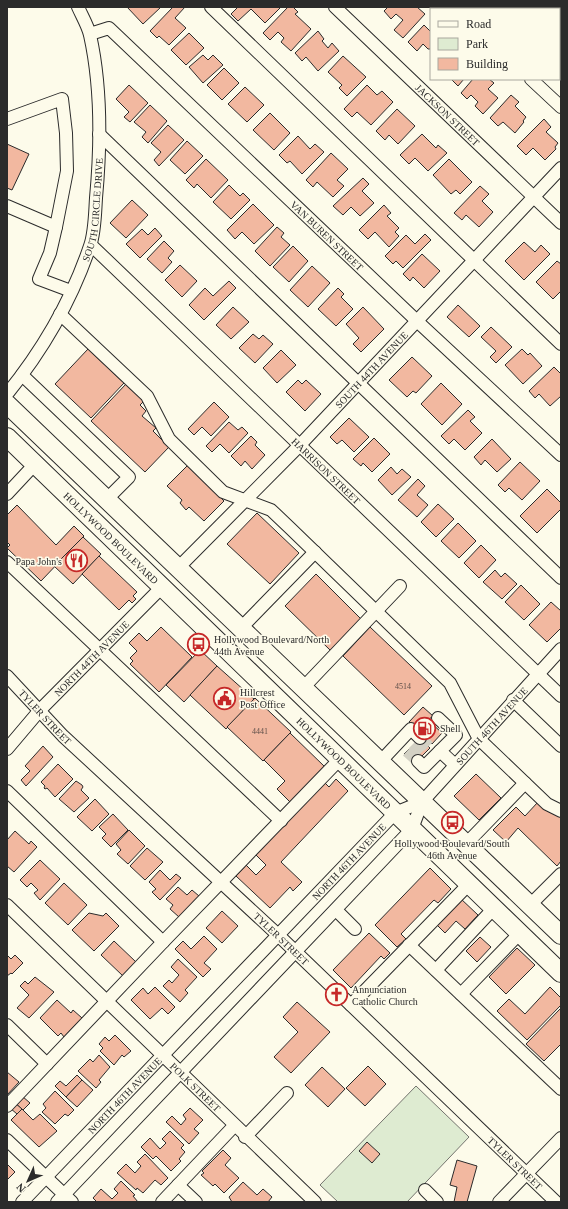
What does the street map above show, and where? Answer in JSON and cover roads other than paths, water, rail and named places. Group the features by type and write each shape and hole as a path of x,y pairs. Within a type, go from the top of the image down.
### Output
{"highway":[{"path":"7,404 561,935"},
{"path":"7,422 40,452 60,455"},
{"name":"HOLLYWOOD BOULEVARD","path":"7,437 561,972"},
{"path":"90,517 108,518 156,564 168,569 178,568"},
{"path":"162,587 166,583 182,587 237,639 266,652"}],"street":[{"name":"SOUTH CIRCLE DRIVE","path":"7,394 22,375 60,314 90,245 100,155 98,88 90,34 78,7"},
{"path":"211,7 474,262 561,344"},
{"name":"JACKSON STREET","path":"335,7 561,223"},
{"name":"VAN BUREN STREET","path":"90,34 109,28 418,322 561,455"},
{"path":"532,80 561,107"},
{"path":"7,120 62,99 66,133 67,171 50,253 39,279 71,291"},
{"path":"100,134 561,578"},
{"name":"SOUTH 44TH AVENUE","path":"178,568 299,446 418,322 561,168"},
{"path":"7,206 56,227"},
{"name":"HARRISON STREET","path":"90,245 561,696"},
{"path":"60,314 147,396 169,439 223,492 246,499 270,510 450,683 478,739 547,804 561,811"},
{"path":"22,375 128,477 106,500"},
{"path":"7,494 35,464"},
{"path":"241,628 315,552"},
{"path":"7,562 281,821"},
{"path":"302,688 400,586"},
{"name":"NORTH 44TH AVENUE","path":"7,749 40,710 162,587"},
{"name":"SOUTH 46TH AVENUE","path":"422,802 537,673 561,649"},
{"name":"TYLER STREET","path":"7,676 63,736 296,952 556,1202"},
{"path":"513,700 561,746"},
{"path":"438,718 456,735 430,755 455,765"},
{"path":"380,762 409,742"},
{"path":"7,1106 106,1001 222,883 340,759"},
{"path":"466,844 525,783"},
{"path":"7,791 163,942"},
{"path":"7,1140 46,1177 65,1200 180,1073 412,829 422,802"},
{"name":"NORTH 46TH AVENUE","path":"22,1202 395,813 422,802"},
{"path":"530,905 561,874"},
{"path":"351,1005 469,884"},
{"name":"POLK STREET","path":"7,905 245,1137 315,1202"},
{"path":"436,970 494,908"},
{"path":"336,910 355,929"},
{"path":"461,994 520,933"},
{"path":"410,945 561,1089"},
{"path":"7,1025 47,1064"},
{"path":"245,1137 287,1093"},
{"path":"162,1202 234,1126"},
{"path":"499,1202 561,1138"},
{"path":"178,1185 196,1202"},
{"path":"425,1190 437,1202"}],"tunnel":[{"path":"420,738 430,748"},
{"path":"413,744 424,755"},
{"path":"407,751 418,761"}],"place":[{"name":"Papa John's","path":"77,561"},
{"name":"Hollywood Boulevard/North 44th Avenue","path":"199,645"},
{"name":"Hillcrest Post Office","path":"225,698"},
{"name":"Shell","path":"425,728"},
{"name":"Hollywood Boulevard/South 46th Avenue","path":"452,823"},
{"name":"Annunciation Catholic Church","path":"336,995"}]}
